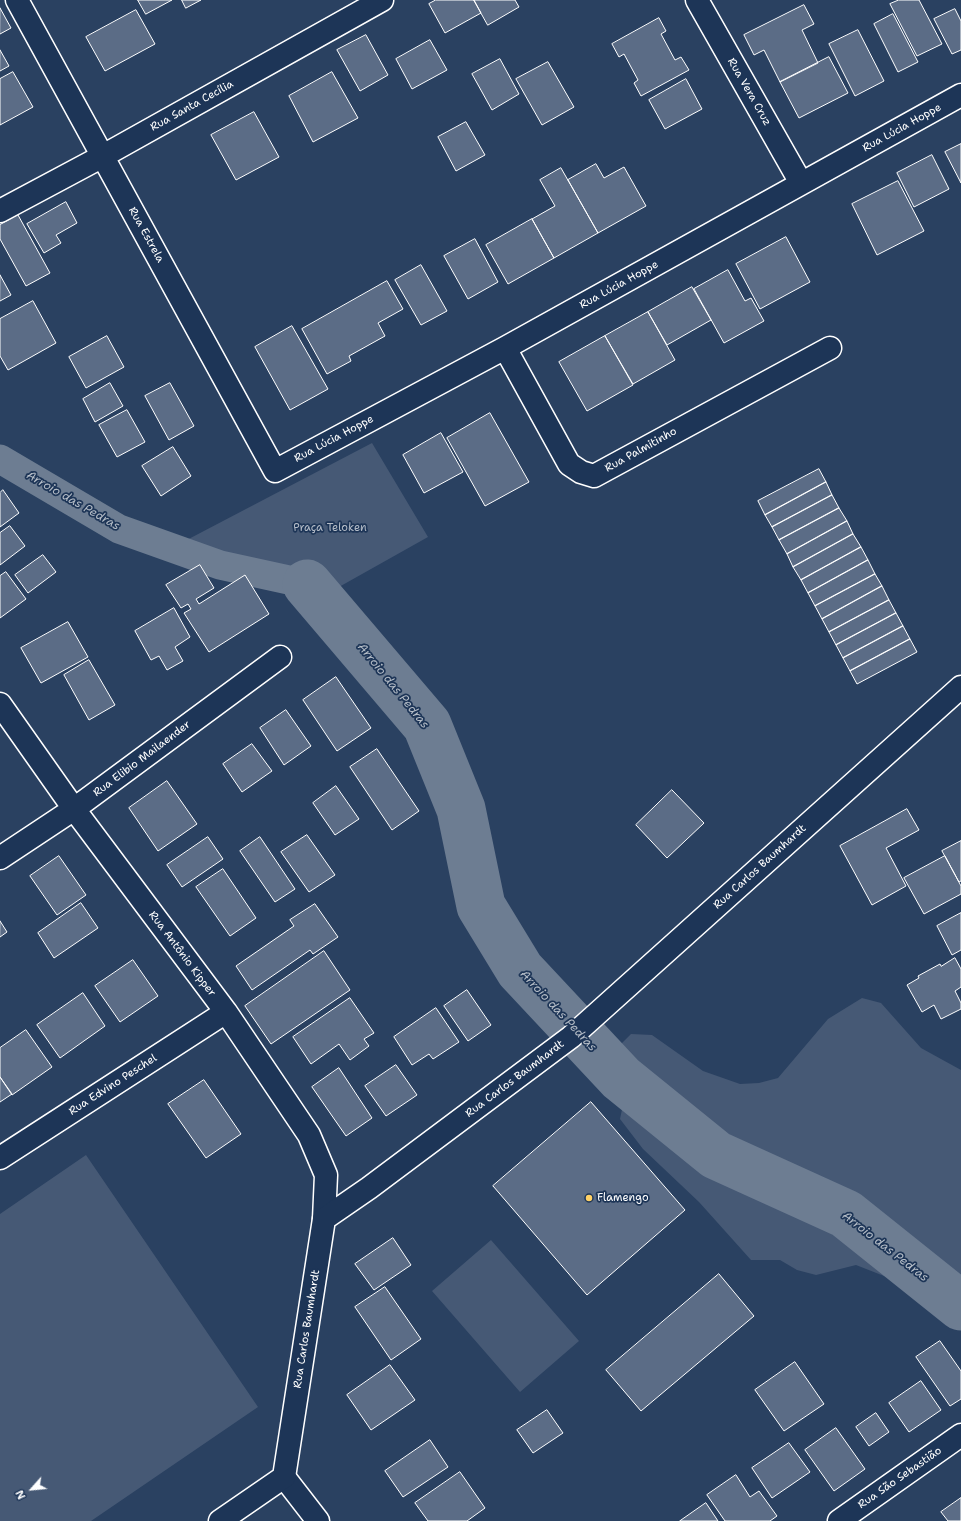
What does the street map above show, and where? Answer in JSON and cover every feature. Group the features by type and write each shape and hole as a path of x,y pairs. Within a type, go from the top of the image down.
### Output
{"street":[{"name":"Rua Estrela","path":"17,0 275,471"},
{"name":"Rua Santa Cecília","path":"0,211 103,156 382,0"},
{"name":"Rua Vera Cruz","path":"697,0 801,183"},
{"name":"Rua Lúcia Hoppe","path":"275,471 505,348 961,95"},
{"name":"Rua Palmitinho","path":"505,348 569,464 580,472 594,476 830,348"},
{"name":"Rua Elibio Mailaender","path":"0,858 74,809 280,657"},
{"name":"Rua Carlos Baumhardt","path":"284,1477 324,1219 369,1188 571,1037 961,687"},
{"name":"Rua Antônio Kipper","path":"0,704 74,809 226,1012 308,1135 326,1175 324,1219"},
{"name":"Rua Edvino Peschel","path":"0,1158 226,1012"},
{"name":"Rua São Sebastião","path":"839,1521 961,1435"},
{"path":"220,1521 284,1477 318,1521"}],"green space":[{"name":"Praça Teloken","path":"372,443 428,537 330,592 308,579 181,543"},
{"path":"862,998 881,1003 921,1048 961,1070 961,1328 958,1323 912,1287 856,1265 816,1275 797,1270 780,1260 751,1260 699,1202 643,1149 620,1119 624,1100 635,1084 618,1047 631,1034 652,1035 703,1071 740,1084 759,1083 778,1078 828,1019"},
{"path":"86,1155 258,1407 91,1521 0,1521 0,1214"},
{"path":"491,1240 579,1341 520,1392 432,1291"}],"building":[{"path":"138,0 172,0 146,14"},
{"path":"182,0 201,0 186,8"},
{"path":"436,0 474,0 481,13 445,33 429,4"},
{"path":"474,0 515,0 519,7 488,25"},
{"path":"899,0 919,0 942,44 917,56 890,4"},
{"path":"804,5 814,24 802,30 818,63 780,82 764,50 754,55 744,35"},
{"path":"0,8 11,28 0,34"},
{"path":"955,9 961,21 961,50 952,54 934,19"},
{"path":"136,10 155,44 105,71 86,37"},
{"path":"893,14 918,62 898,72 874,24"},
{"path":"659,18 666,31 661,34 675,60 681,57 689,70 641,96 634,83 638,80 624,54 619,57 612,44"},
{"path":"858,30 884,81 855,96 829,44"},
{"path":"366,35 388,75 360,91 337,50"},
{"path":"430,40 447,70 412,89 396,59"},
{"path":"0,50 9,66 0,71"},
{"path":"829,57 848,93 799,118 780,82"},
{"path":"500,59 519,94 492,110 472,74"},
{"path":"548,62 574,107 542,125 516,79"},
{"path":"13,72 33,107 0,125 0,79"},
{"path":"332,72 358,118 313,142 289,96"},
{"path":"686,79 702,109 665,129 649,100"},
{"path":"254,112 279,157 236,180 211,135"},
{"path":"466,122 485,155 456,171 438,137"},
{"path":"961,144 961,183 945,152"},
{"path":"932,155 949,189 914,207 897,173"},
{"path":"596,164 604,178 624,167 646,206 598,233 568,180"},
{"path":"561,168 598,233 554,258 532,219 555,206 540,180"},
{"path":"898,181 924,231 877,255 852,204"},
{"path":"66,202 77,223 56,235 61,243 44,253 27,224"},
{"path":"18,215 50,273 26,286 0,239 0,225"},
{"path":"532,219 554,258 508,284 486,245"},
{"path":"786,237 810,282 760,309 736,264"},
{"path":"475,239 498,282 468,299 444,256"},
{"path":"421,265 447,311 421,325 395,280"},
{"path":"728,270 745,301 751,298 764,321 724,343 694,289"},
{"path":"0,275 11,295 0,301"},
{"path":"387,281 403,309 378,323 385,336 349,356 351,361 327,374 302,329"},
{"path":"692,287 711,320 667,345 648,312"},
{"path":"33,301 56,343 8,370 0,356 0,319"},
{"path":"648,312 675,360 633,384 605,336"},
{"path":"292,326 328,389 290,410 255,347"},
{"path":"107,336 124,367 86,388 69,357"},
{"path":"605,336 633,385 587,411 559,362"},
{"path":"110,383 123,406 95,422 83,399"},
{"path":"170,383 194,426 169,440 145,396"},
{"path":"127,410 145,442 117,457 99,425"},
{"path":"490,413 529,482 485,506 447,438"},
{"path":"441,433 463,472 424,493 403,455"},
{"path":"173,447 191,476 161,496 142,466"},
{"path":"819,469 826,482 765,515 758,501"},
{"path":"826,482 832,495 772,527 765,515"},
{"path":"3,490 19,513 0,527 0,493"},
{"path":"832,495 839,508 779,540 772,527"},
{"path":"839,508 847,521 787,554 779,540"},
{"path":"847,521 853,534 793,567 787,554"},
{"path":"10,526 25,546 0,565 0,533"},
{"path":"853,534 861,547 801,580 793,567"},
{"path":"861,547 868,560 808,593 801,580"},
{"path":"43,555 56,572 28,593 15,575"},
{"path":"868,560 875,574 815,606 808,593"},
{"path":"200,565 214,588 196,599 199,604 245,575 269,614 209,652 184,613 191,609 188,604 181,608 166,585"},
{"path":"6,572 26,599 0,618 0,576"},
{"path":"875,574 882,586 822,619 815,606"},
{"path":"882,586 889,600 829,632 822,619"},
{"path":"889,600 896,613 836,645 829,632"},
{"path":"174,608 190,637 175,647 183,661 167,670 159,656 151,660 135,631"},
{"path":"896,613 903,626 843,658 836,645"},
{"path":"68,622 88,657 41,683 21,648"},
{"path":"903,626 910,639 850,671 843,658"},
{"path":"910,639 917,652 857,684 850,671"},
{"path":"89,660 115,705 89,720 64,675"},
{"path":"336,677 371,728 337,751 303,700"},
{"path":"286,710 311,746 284,765 260,728"},
{"path":"252,744 272,771 242,792 223,764"},
{"path":"377,749 419,811 392,830 350,767"},
{"path":"167,781 197,824 158,851 129,808"},
{"path":"336,786 359,819 335,835 313,803"},
{"path":"672,790 704,823 667,858 636,825"},
{"path":"907,809 919,830 886,848 906,886 872,905 840,846"},
{"path":"307,835 335,875 309,892 281,852"},
{"path":"208,837 223,859 182,887 167,865"},
{"path":"260,837 295,889 275,902 240,851"},
{"path":"961,841 961,881 959,882 942,851"},
{"path":"59,856 86,895 57,915 30,876"},
{"path":"945,856 961,886 961,894 924,914 904,878"},
{"path":"223,869 256,918 230,936 196,887"},
{"path":"81,903 98,928 54,958 38,933"},
{"path":"315,904 338,937 313,954 310,950 252,990 236,966 294,926 290,920"},
{"path":"961,913 961,950 952,955 937,926"},
{"path":"0,921 7,932 0,937"},
{"path":"324,951 350,990 271,1044 245,1006"},
{"path":"955,958 961,969 961,987 955,991 961,1003 961,1009 941,1019 934,1005 922,1012 907,985 919,978 918,976"},
{"path":"133,960 158,996 120,1022 95,986"},
{"path":"467,990 491,1025 468,1041 444,1006"},
{"path":"83,993 105,1026 60,1058 37,1025"},
{"path":"350,998 374,1033 364,1039 369,1046 350,1060 339,1044 311,1064 293,1037"},
{"path":"436,1008 459,1042 433,1059 429,1054 412,1065 394,1037"},
{"path":"26,1030 52,1067 12,1095 0,1077 0,1048"},
{"path":"396,1065 417,1095 386,1116 365,1086"},
{"path":"339,1068 372,1118 346,1136 312,1087"},
{"path":"0,1077 12,1094 0,1102"},
{"path":"204,1080 241,1134 206,1158 168,1104"},
{"name":"Flamengo","path":"591,1102 685,1210 587,1295 493,1186"},
{"path":"393,1238 411,1265 374,1290 355,1264"},
{"path":"719,1274 754,1316 641,1411 606,1370"},
{"path":"385,1287 421,1339 391,1360 355,1307"},
{"path":"940,1341 961,1371 961,1399 950,1406 916,1357"},
{"path":"795,1362 824,1404 784,1431 755,1390"},
{"path":"390,1365 415,1400 371,1430 347,1395"},
{"path":"921,1381 941,1410 909,1432 889,1403"},
{"path":"547,1410 563,1433 533,1453 517,1430"},
{"path":"876,1413 889,1432 869,1446 856,1427"},
{"path":"836,1428 865,1469 834,1491 805,1450"},
{"path":"430,1440 448,1467 403,1497 385,1471"},
{"path":"789,1443 810,1472 772,1498 752,1468"},
{"path":"460,1472 485,1508 467,1521 428,1521 415,1503"},
{"path":"736,1475 750,1497 759,1491 777,1516 770,1521 725,1521 707,1495"},
{"path":"961,1498 961,1521 948,1521 941,1512"},
{"path":"706,1503 718,1521 680,1521"}],"waterway":[{"name":"Arroio das Pedras","path":"0,459 119,529 220,565 307,584"},
{"name":"Arroio das Pedras","path":"307,584 427,725 461,809 481,906 520,970 621,1078 716,1155 846,1214 961,1306"}],"place":[{"name":"Flamengo","path":"589,1198"}]}
